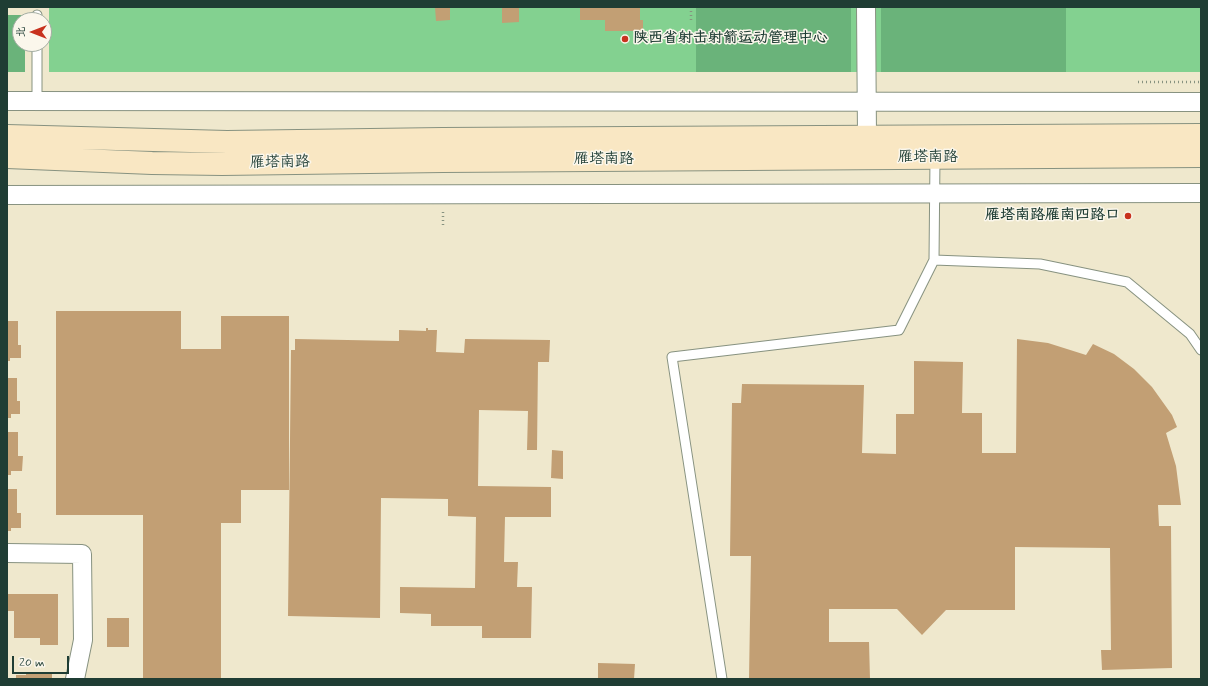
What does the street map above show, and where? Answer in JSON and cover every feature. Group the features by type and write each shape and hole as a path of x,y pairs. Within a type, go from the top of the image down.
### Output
{"main road":[{"name":"雁塔南路","path":"7,136 227,142 450,138 1201,135"},
{"name":"雁塔南路","path":"7,157 152,163 222,164 1201,156"}],"street":[{"path":"866,7 867,136"},
{"path":"7,102 1201,102"},
{"path":"7,195 1201,193"},
{"path":"7,553 82,554 83,640 75,679"}],"lane":[{"path":"37,52 37,102"},
{"path":"722,679 672,357 899,330 934,260 935,158"},
{"path":"934,260 1040,264 1127,282 1190,334 1201,350"}],"path":[{"path":"691,7 691,22"}],"green space":[{"name":"陕西省射击射箭运动管理中心","path":"49,7 1201,7 1201,72 49,72 49,52 52,52 52,12 49,12"},
{"path":"696,7 851,7 851,72 696,72"},
{"path":"881,7 1066,7 1066,72 881,72"},
{"path":"7,15 12,15 12,52 25,52 25,72 7,72"}],"building":[{"path":"435,7 450,7 450,20 436,21"},
{"path":"502,7 519,7 519,22 502,23"},
{"path":"580,7 640,7 640,20 643,20 643,31 605,31 605,20 580,20"},
{"path":"56,311 181,311 181,349 221,349 221,316 289,316 289,490 241,490 241,523 221,523 221,679 143,679 143,515 56,515"},
{"path":"7,321 18,321 18,345 21,345 21,358 10,358 10,361 7,361"},
{"path":"426,328 428,328 428,330 437,330 436,352 464,353 465,339 550,340 549,362 538,362 537,450 527,450 528,411 479,410 478,486 551,487 551,517 505,517 504,562 518,562 517,587 532,587 531,638 482,638 482,626 431,626 431,614 400,613 400,587 475,588 476,517 448,516 448,499 381,498 380,618 288,616 291,350 295,350 295,339 399,341 399,330 426,331"},
{"path":"1017,339 1048,343 1086,355 1093,344 1114,354 1134,369 1152,387 1172,415 1177,427 1166,433 1176,466 1181,505 1158,505 1159,526 1171,526 1172,668 1102,670 1101,650 1111,650 1110,548 1015,547 1015,610 946,610 922,635 897,609 829,609 829,642 869,642 870,679 749,679 751,556 730,556 732,403 741,403 742,384 864,385 862,453 896,454 896,414 914,414 914,361 963,362 962,413 982,413 982,453 1016,453"},
{"path":"7,378 17,378 17,401 20,401 20,414 11,414 11,418 7,418"},
{"path":"7,432 18,432 18,456 23,456 22,471 11,471 11,475 7,475"},
{"path":"552,450 563,451 563,479 551,478"},
{"path":"7,489 17,489 17,513 21,513 21,528 11,528 11,531 7,531"},
{"path":"8,594 58,594 58,645 40,645 40,638 14,638 14,611 8,611"},
{"path":"107,618 129,618 129,647 107,647"},
{"path":"598,663 635,664 634,679 598,679"},
{"path":"26,672 52,672 52,679 16,679 16,675 26,675"}],"place":[{"name":"陕西省射击射箭运动管理中心","path":"625,39"},
{"name":"雁塔南路雁南四路口","path":"1128,216"}]}
